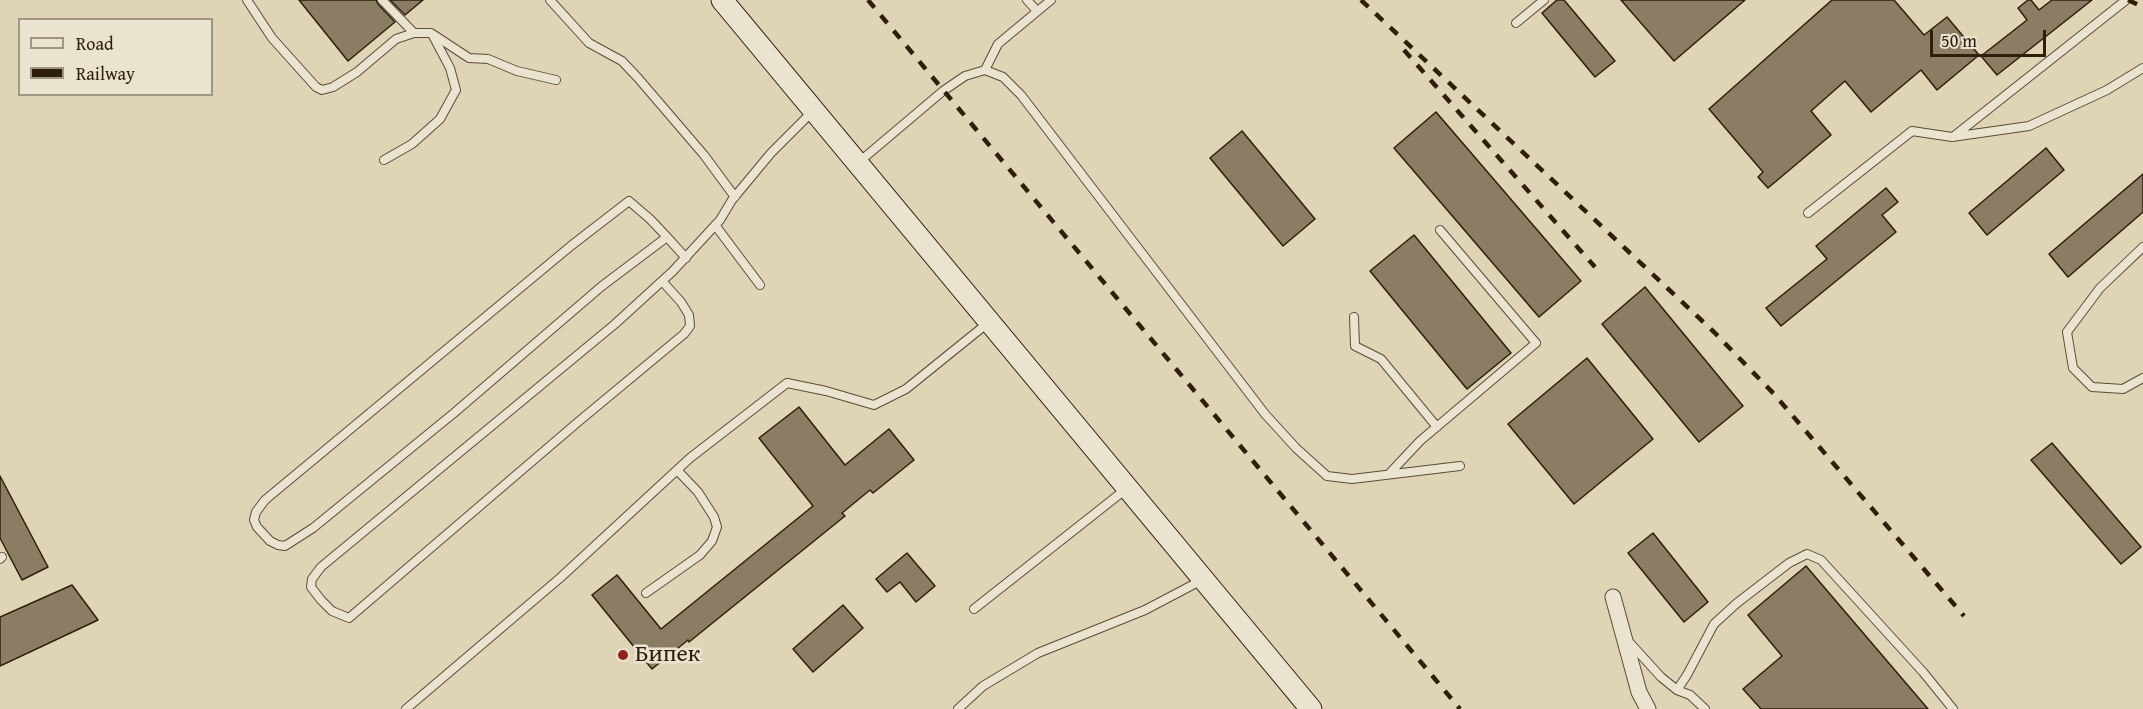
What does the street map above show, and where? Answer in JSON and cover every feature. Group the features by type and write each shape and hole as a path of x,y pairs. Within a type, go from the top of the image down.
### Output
{"main road":[{"path":"722,0 1311,709"}],"street":[{"path":"1613,597 1639,692 1648,709"}],"lane":[{"path":"247,0 272,38 316,87 322,90 333,87 357,72 396,39 414,33 431,33 469,58 488,59 517,71 556,80"},
{"path":"382,0 414,33"},
{"path":"550,0 589,44 622,62 630,70 704,155 735,197"},
{"path":"1027,0 1037,11"},
{"path":"986,70 998,44 1051,0"},
{"path":"1516,23 1544,0"},
{"path":"1952,137 2126,0"},
{"path":"384,160 412,144 440,119 456,90 450,68 431,33"},
{"path":"1808,213 1912,132 1952,137 2029,126 2107,90 2143,68"},
{"path":"858,164 944,90 965,76 986,70 1003,77 1021,95 1265,414 1296,448 1327,476 1352,479 1460,466"},
{"path":"662,281 681,302 689,315 690,326 684,334 349,618 332,611 321,600 311,587 312,579 321,567 615,324 662,281 715,225 771,153 813,110"},
{"path":"667,237 602,286 454,413 313,528 285,546 270,541 257,527 254,520 256,512 265,500 629,201 667,237 686,258"},
{"path":"715,225 760,285"},
{"path":"1389,474 1420,441 1536,343 1440,230"},
{"path":"2143,247 2100,288 2067,332 2073,368 2092,387 2123,389 2143,378"},
{"path":"1354,317 1355,346 1381,359 1437,427"},
{"path":"406,709 560,578 690,458 787,383 826,391 874,405 906,389 989,322"},
{"path":"646,593 700,555 712,541 717,527 714,517 698,492 677,470"},
{"path":"974,609 1127,488"},
{"path":"1677,690 1714,624 1789,563 1807,554 1821,560 1923,672 1953,709"},
{"path":"958,709 983,686 1038,653 1134,615 1203,579"},
{"path":"1623,636 1661,677 1705,709"}],"building":[{"path":"299,0 376,0 395,22 348,61"},
{"path":"390,0 423,0 405,15"},
{"path":"1557,0 1564,0 1615,61 1595,77 1542,13"},
{"path":"1621,0 1745,0 1674,61"},
{"path":"1832,0 1894,0 1924,35 1947,17 1979,55 1937,90 1921,70 1871,112 1845,81 1811,111 1831,135 1768,188 1758,177 1763,172 1709,109"},
{"path":"2031,0 2039,10 2052,0 2092,0 1997,75 1981,56 2027,20 2018,8"},
{"path":"1436,112 1581,281 1539,317 1394,148"},
{"path":"1242,131 1315,219 1283,246 1210,158"},
{"path":"2046,148 2064,170 1987,235 1969,213"},
{"path":"2143,174 2143,212 2068,277 2049,254"},
{"path":"1886,188 1898,202 1882,215 1896,232 1781,326 1766,308 1827,259 1816,246"},
{"path":"1414,235 1511,353 1467,389 1370,271"},
{"path":"1645,287 1743,406 1699,442 1602,324"},
{"path":"1587,358 1653,439 1574,504 1508,424"},
{"path":"799,407 845,465 889,429 914,460 873,493 870,490 842,513 845,516 689,642 688,640 652,669 592,595 617,575 661,629 813,506 759,438"},
{"path":"2052,443 2141,547 2121,564 2031,460"},
{"path":"0,476 48,567 22,580 0,538"},
{"path":"1653,533 1708,602 1684,622 1628,553"},
{"path":"907,553 935,586 916,602 900,582 887,592 876,579"},
{"path":"1806,566 1928,709 1761,709 1743,689 1782,656 1748,615"},
{"path":"72,585 98,620 0,666 0,617"},
{"path":"843,605 863,628 813,672 793,649"}],"railway":[{"path":"868,0 1460,709"},
{"path":"1361,0 1714,332 1774,394 1964,616"},
{"path":"2128,0 2143,7"},
{"path":"1404,50 1595,267"}],"place":[{"name":"Бипек","path":"623,655"}]}
